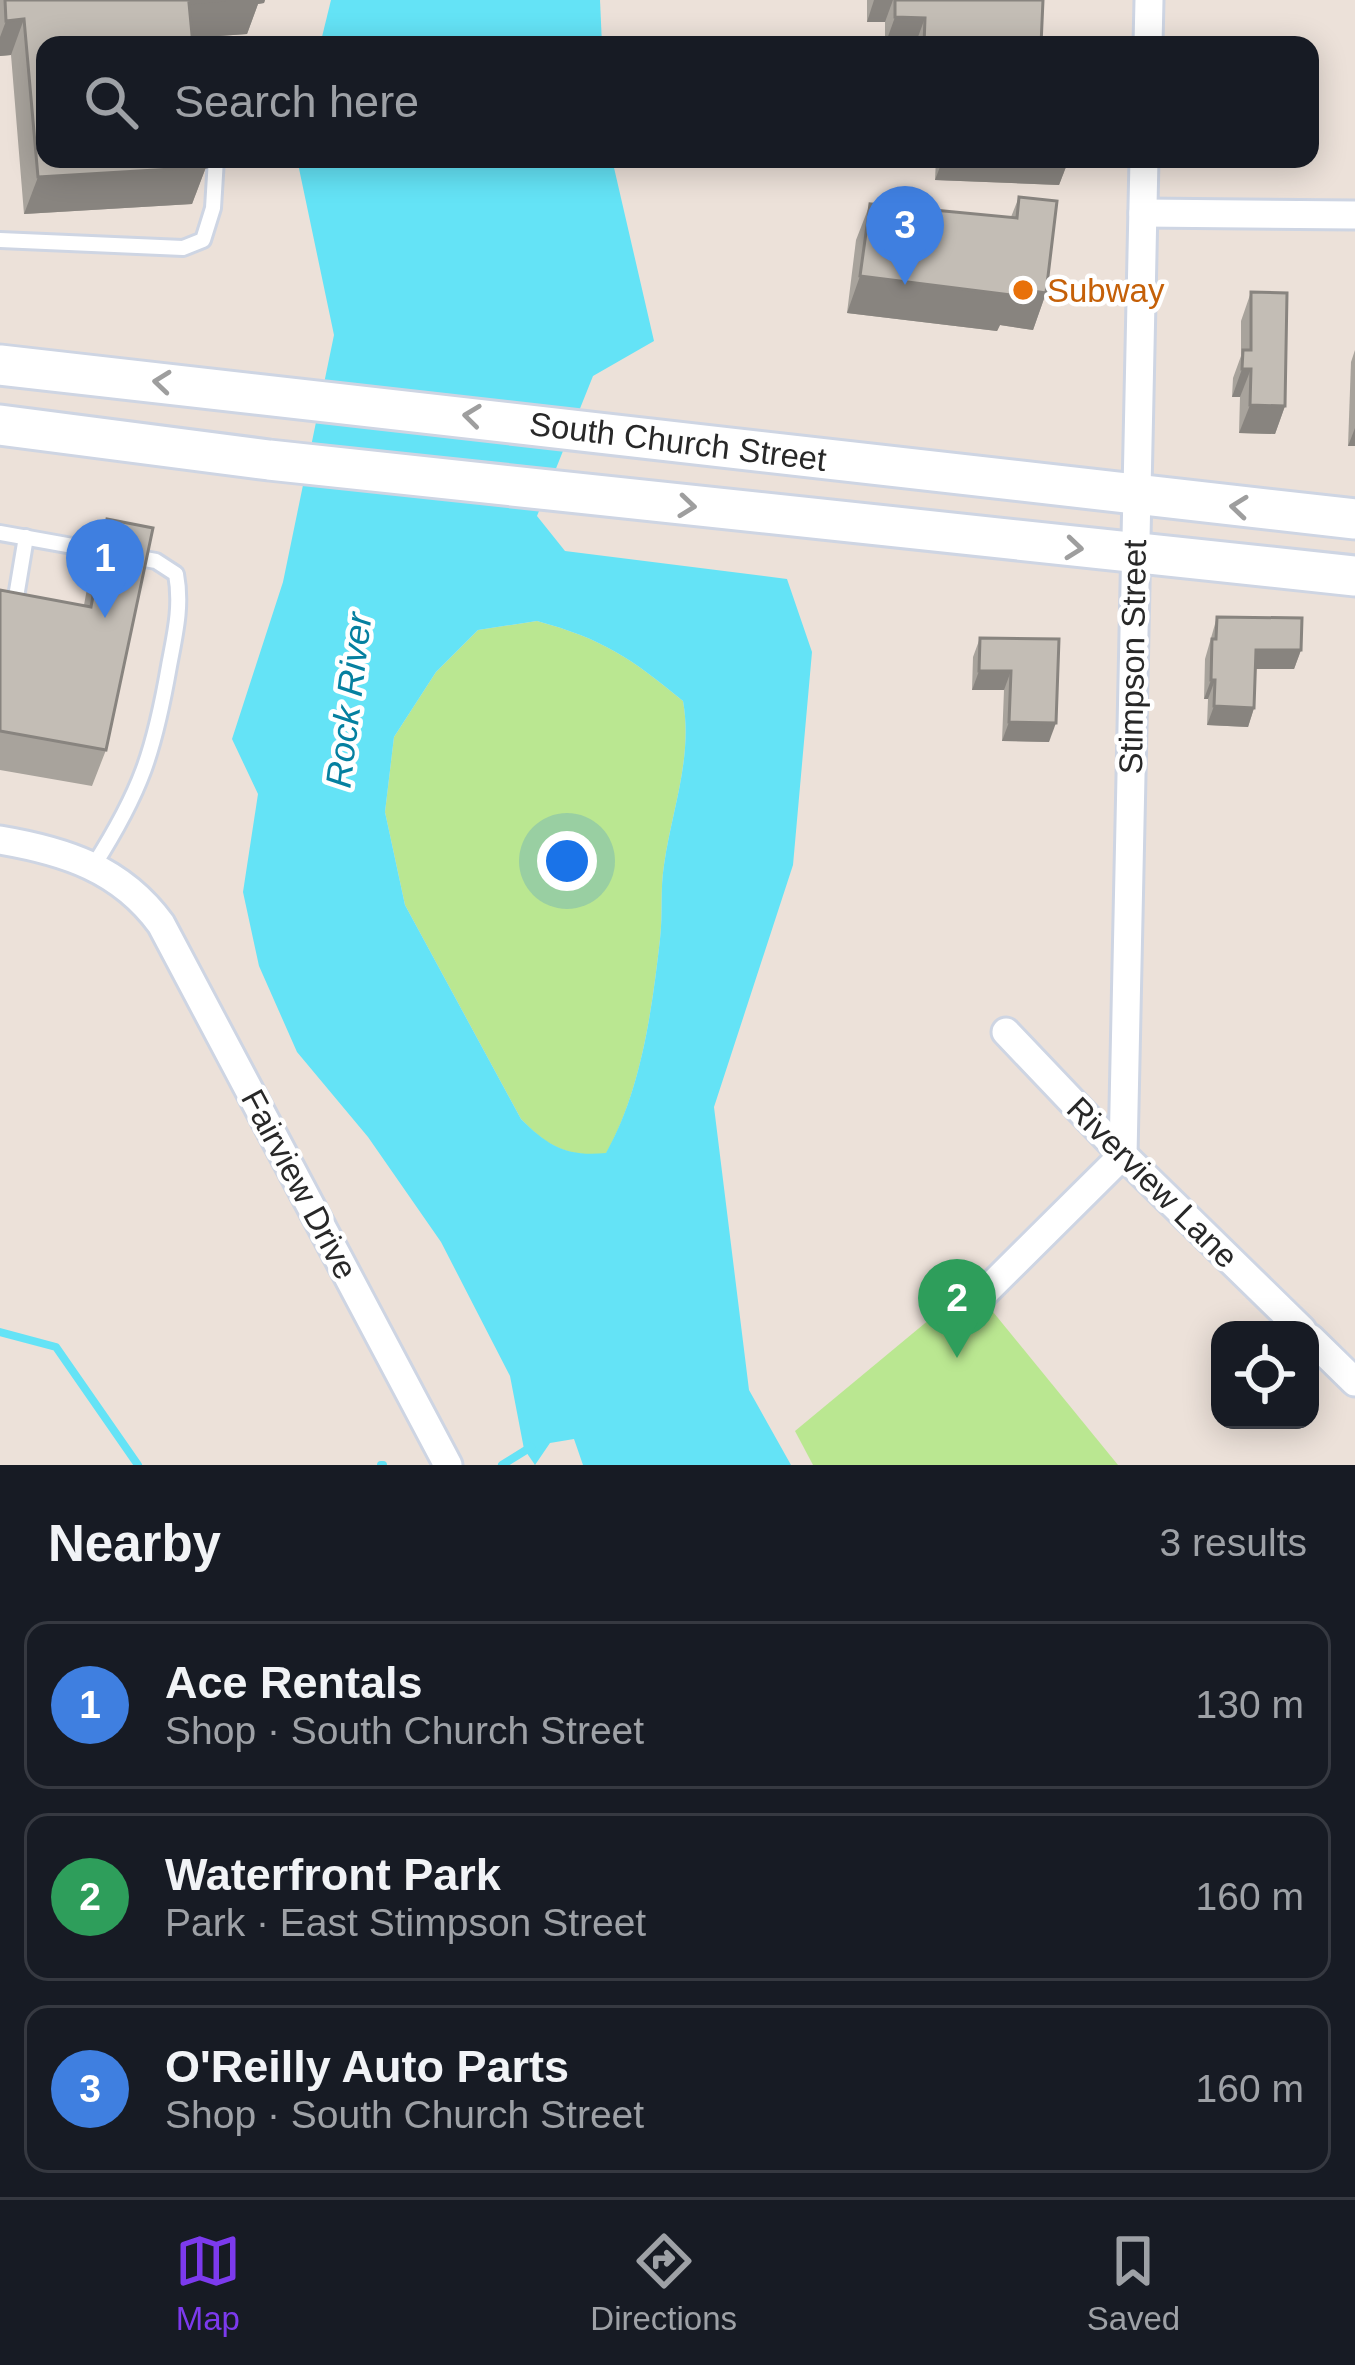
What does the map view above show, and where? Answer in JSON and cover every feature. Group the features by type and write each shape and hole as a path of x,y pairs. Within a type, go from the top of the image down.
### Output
{"main road":[{"name":"South Church Street","path":"0,365 1355,519"},
{"name":"South Church Street","path":"0,425 269,460 1355,576"}],"street":[{"path":"1148,36 1149,0"},
{"name":"Stimpson Street","path":"1123,1155 1144,168"},
{"path":"1143,213 1355,215"},
{"path":"0,840 94,866"},
{"name":"Fairview Drive","path":"94,866 148,905 178,952 448,1465"},
{"name":"Riverview Lane","path":"1006,1032 1293,1321"},
{"path":"970,1307 1123,1155"},
{"path":"1319,1347 1355,1382"}],"lane":[{"path":"0,240 182,248 203,240 215,168"},
{"path":"0,533 156,560 176,574 181,600 154,754 132,806 94,866"},
{"path":"6,620 26,537"}],"green space":[{"path":"537,621 615,652 683,701 683,763 664,865 649,1022 628,1104 606,1154 559,1148 521,1119 405,905 385,812 394,737 436,672 478,630"},
{"path":"971,1285 1118,1465 813,1465 795,1431"}],"water":[{"path":"331,0 600,0 602,36 322,36"},
{"name":"Rock River","path":"299,168 614,168 654,341 593,376 537,516 565,551 787,579 812,652 793,865 714,1107 749,1390 791,1465 583,1465 574,1439 550,1443 535,1465 524,1449 510,1376 441,1242 368,1137 297,1052 259,966 243,892 258,794 232,739 283,582 334,335","holes":["537,621 598,643 683,701 685,742 663,874 649,1022 636,1077 606,1153 580,1153 559,1148 521,1119 405,905 385,812 394,737 436,672 478,630"]}],"building":[{"path":"5,0 225,0 189,3 192,36 36,36 36,154 24,19 6,21"},
{"path":"895,0 1043,0 1041,36 924,36 925,18 895,17"},
{"path":"37,168 189,168 38,177"},
{"path":"1019,197 1057,201 1046,293 1012,288 1011,295 860,276 870,204 1017,218"},
{"path":"1251,292 1287,293 1285,406 1250,405 1251,369 1242,369 1243,350 1251,350"},
{"path":"107,519 153,528 106,750 0,731 0,590 91,607"},
{"path":"1217,617 1302,618 1301,650 1256,650 1254,708 1214,706 1212,639 1216,639"},
{"path":"980,638 1059,639 1056,723 1009,722 1011,671 979,671"}],"waterway":[{"path":"0,1332 56,1347 138,1465"},
{"path":"502,1465 531,1447"}],"place":[{"name":"O'Reilly Auto Parts","path":"905,285"},
{"name":"Subway","path":"1023,290"},
{"name":"Ace Rentals","path":"105,618"},
{"name":"Waterfront Park","path":"957,1358"}]}
